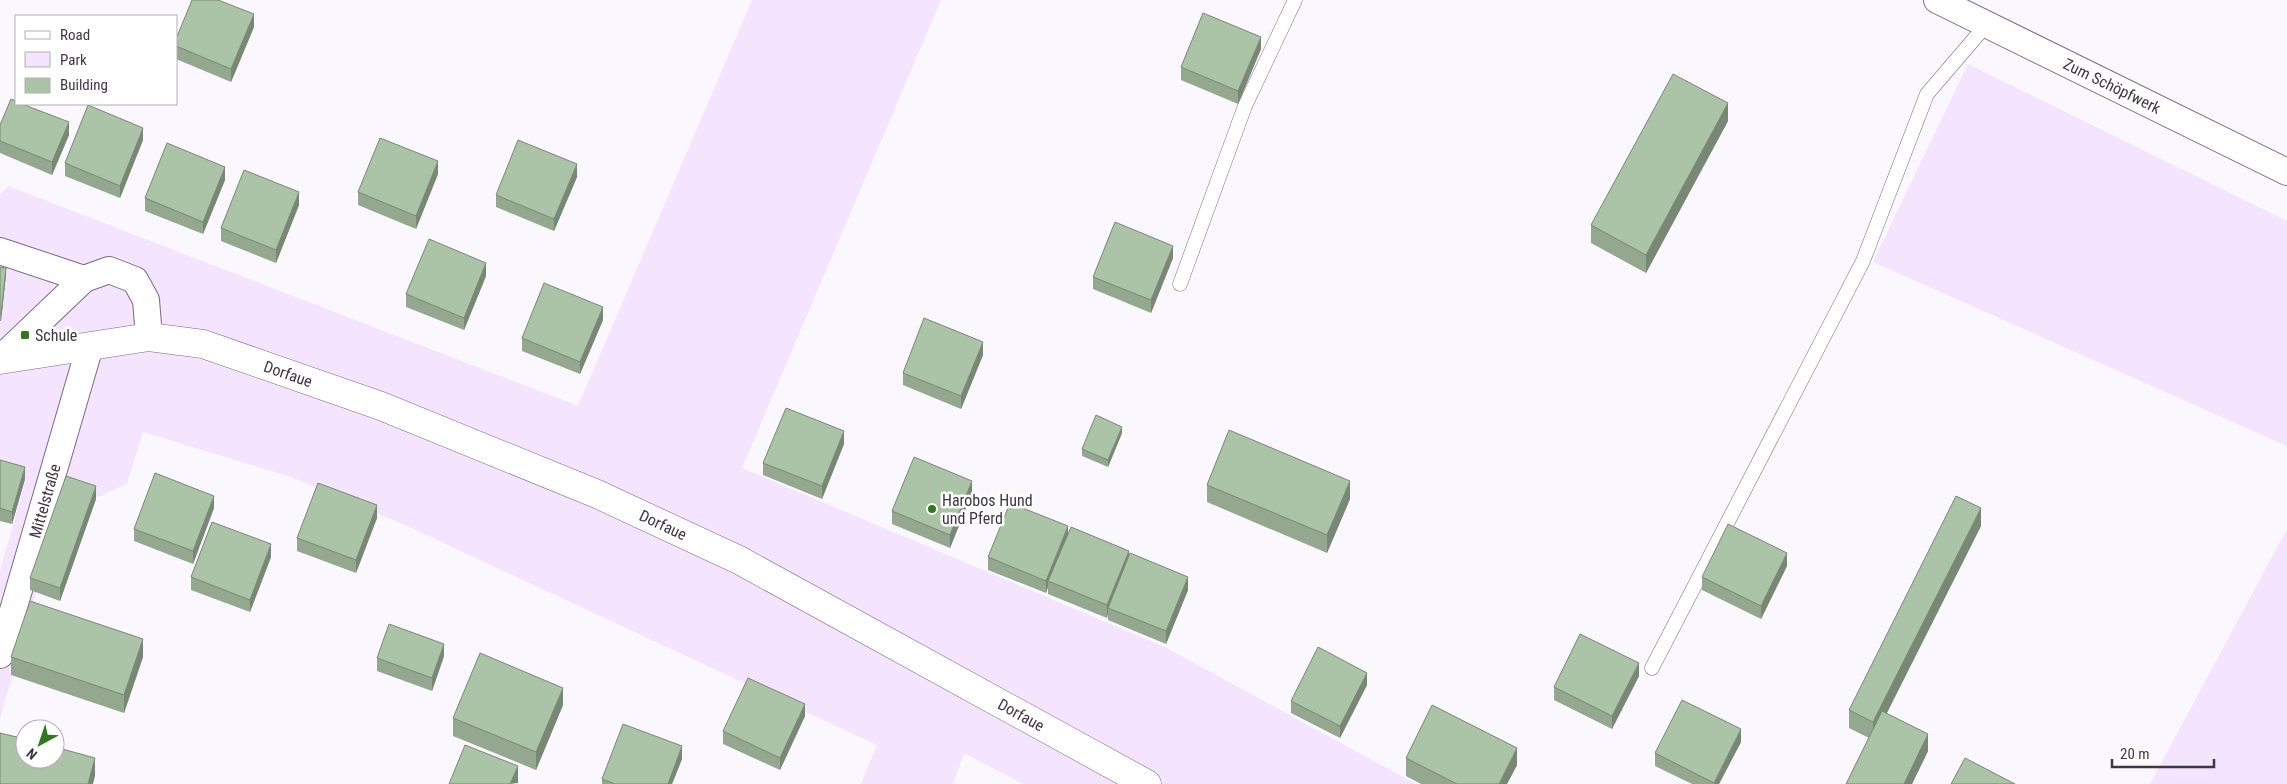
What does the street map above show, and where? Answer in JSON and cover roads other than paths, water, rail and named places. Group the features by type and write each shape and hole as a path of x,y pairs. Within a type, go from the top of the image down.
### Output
{"street":[{"name":"Zum Schöpfwerk","path":"1937,0 2287,172"},
{"path":"0,251 84,279"},
{"name":"Dorfaue","path":"0,360 84,279 109,270 136,280 146,300 149,337"},
{"name":"Dorfaue","path":"0,360 149,337 203,344 382,406 597,494 739,560 1147,784"},
{"name":"Mittelstraße","path":"0,655 90,346"}],"lane":[{"path":"1180,284 1245,106 1295,0"},
{"path":"1652,668 1863,261 1927,94 1987,24"}],"place":[{"name":"Schule","path":"25,335"},
{"name":"Harobos Hund und Pferd","path":"932,509"}]}
